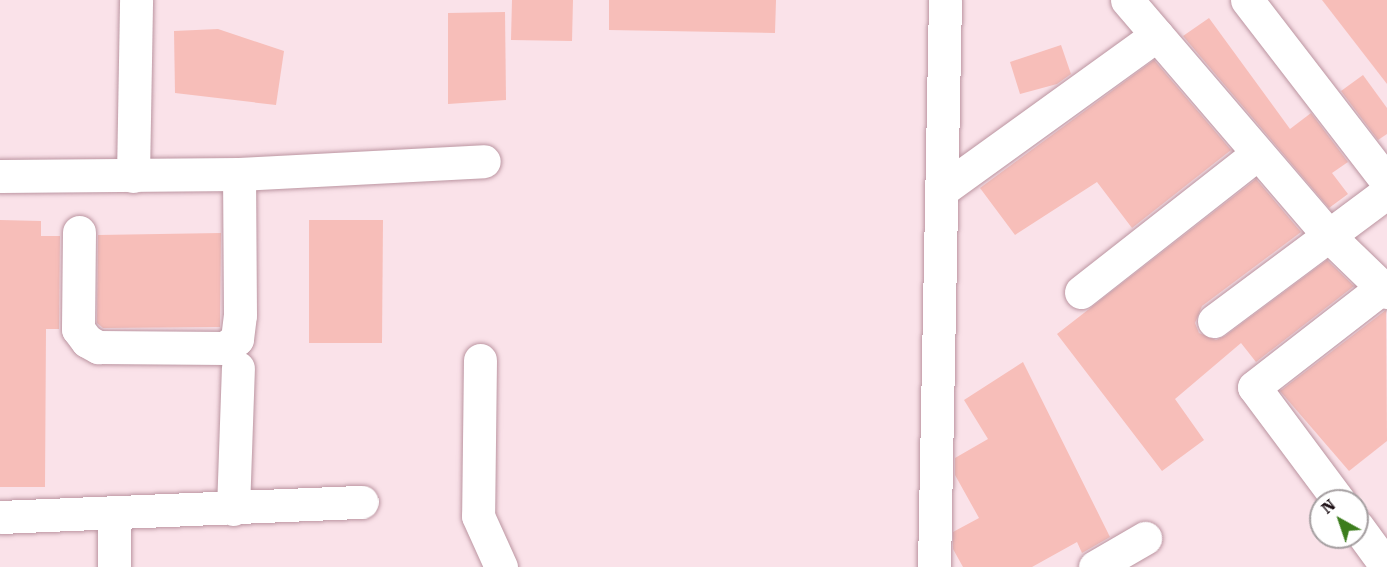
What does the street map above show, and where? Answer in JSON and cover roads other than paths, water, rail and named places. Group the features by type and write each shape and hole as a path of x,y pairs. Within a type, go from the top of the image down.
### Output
{"street":[{"path":"134,176 136,0"},
{"path":"934,567 945,0"},
{"path":"1127,0 1329,236 1385,290 1254,387 1330,489"},
{"path":"1247,0 1387,182"},
{"path":"942,190 1156,35"},
{"path":"1081,292 1257,154"},
{"path":"0,177 239,174 484,161"},
{"path":"80,232 78,329 87,341 98,347 225,348 237,339 240,315 239,174"},
{"path":"1214,321 1387,192"},
{"path":"480,360 478,516 501,567"},
{"path":"233,509 238,368"},
{"path":"0,516 233,509 362,502"},
{"path":"114,513 114,567"},
{"path":"1095,567 1146,538"},
{"path":"1369,542 1387,567"}]}
